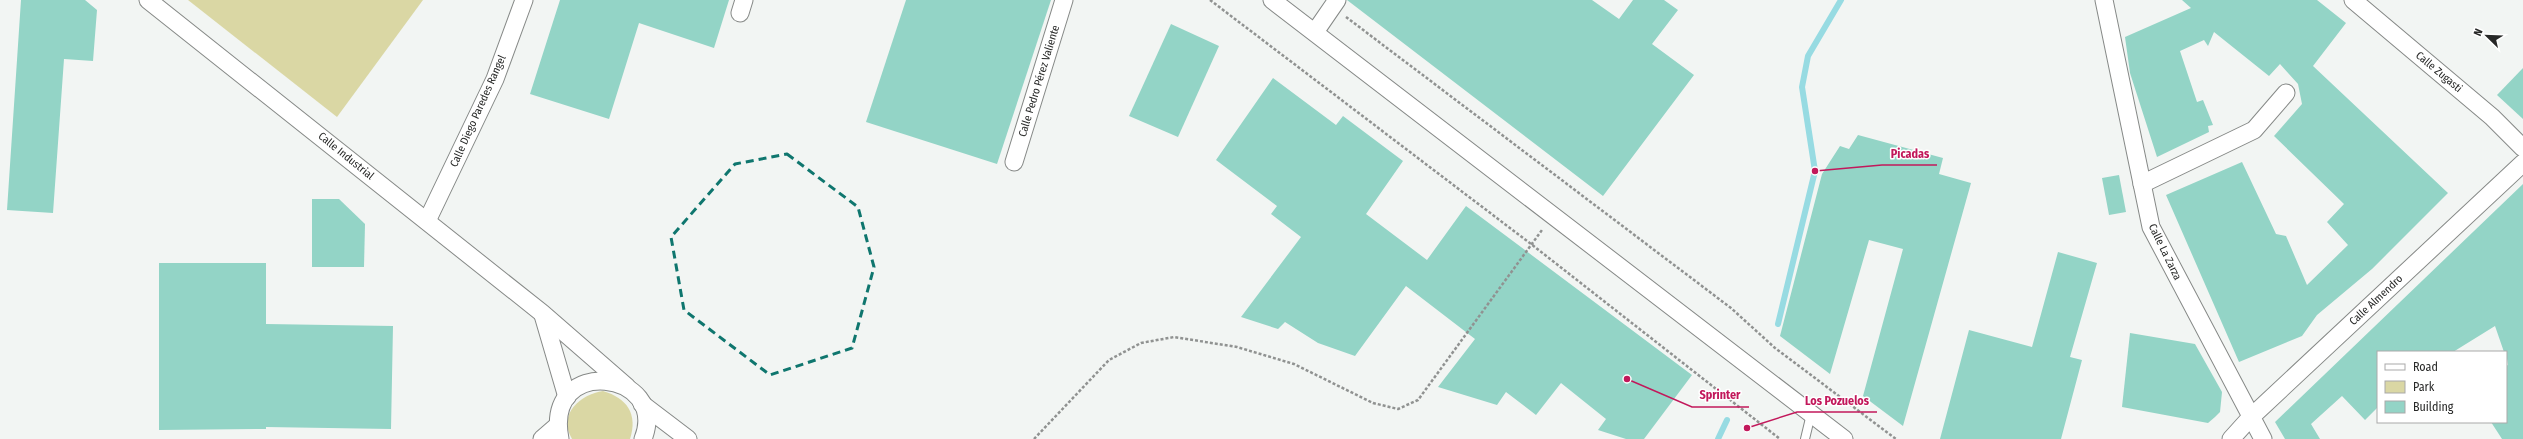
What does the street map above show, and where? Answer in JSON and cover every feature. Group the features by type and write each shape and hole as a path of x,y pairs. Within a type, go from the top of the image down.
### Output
{"street":[{"name":"Calle Industrial","path":"148,0 542,313 627,387 642,404"},
{"name":"Calle Diego Paredes Rangel","path":"427,221 494,80 524,0"},
{"name":"Calle Pedro Pérez Valiente","path":"1014,162 1064,0"},
{"path":"1272,0 1844,439"},
{"name":"Calle La Zarza","path":"2104,0 2151,227 2250,418 2263,439"},
{"name":"Calle Zugasti","path":"2353,0 2492,116 2523,148"},
{"path":"1315,32 1335,4"},
{"path":"2142,184 2254,130 2286,93"},
{"name":"Calle Almendro","path":"2231,439 2250,418 2523,163"},
{"path":"542,313 567,397"},
{"path":"542,439 559,433 559,411 567,397 582,385 602,379 615,381 627,387"},
{"path":"642,404 646,418 644,439"},
{"path":"642,404 688,439"}],"lane":[{"path":"1805,439 1812,414"}],"path":[{"path":"1210,0 1531,244 1780,439"},
{"path":"1335,4 1731,308 1775,348 1896,439"},
{"path":"1034,439 1109,360 1141,343 1174,337 1237,347 1294,364 1373,403 1398,409 1418,400 1531,244 1554,215"}],"highlighted area":[{"path":"787,154 858,207 874,267 852,348 770,375 684,310 671,237 735,164"}],"green space":[{"path":"188,0 423,0 337,117"},
{"path":"603,391 618,398 628,408 633,422 630,439 572,439 568,430 567,421 569,414 580,401 587,396"}],"building":[{"path":"21,0 85,0 97,10 93,61 64,59 53,213 7,210"},
{"path":"560,0 729,0 714,48 639,23 609,119 530,94"},
{"path":"906,0 1051,0 997,164 866,122"},
{"path":"1347,0 1592,0 1619,19 1633,0 1664,0 1678,10 1652,44 1694,75 1603,196"},
{"path":"2182,0 2317,0 2346,23 2313,66 2448,193 2372,269 2317,315 2302,336 2239,362 2166,195 2242,162 2276,234 2286,236 2307,285 2348,245 2327,222 2344,204 2274,136 2302,104 2298,84 2280,64 2269,76 2214,32 2208,46 2204,40 2180,51 2197,102 2203,100 2213,125 2208,126 2209,132 2157,157 2130,73 2125,37 2191,8"},
{"path":"1171,24 1219,46 1178,137 1129,116"},
{"path":"2523,68 2523,119 2497,95"},
{"path":"1273,78 1336,125 1343,116 1403,161 1366,214 1427,260 1466,206 1692,375 1644,439 1626,439 1598,430 1606,419 1561,383 1536,415 1506,392 1497,405 1438,387 1475,339 1406,286 1355,356 1318,343 1285,322 1278,329 1241,317 1301,237 1271,214 1277,206 1216,160"},
{"path":"1858,135 1943,158 1939,174 1971,183 1903,426 1863,396 1903,249 1869,240 1830,374 1780,336 1822,174 1840,146 1849,149"},
{"path":"2119,175 2126,212 2109,215 2102,178"},
{"path":"2523,184 2523,439 2502,439 2492,423 2507,423 2507,351 2504,351 2495,326 2455,351 2377,351 2377,408 2365,420 2342,396 2311,424 2320,439 2285,439 2275,422"},
{"path":"312,199 339,199 365,224 364,267 312,267"},
{"path":"2058,252 2097,263 2070,357 2082,360 2061,439 1940,439 1969,330 2032,347"},
{"path":"159,263 266,263 266,324 393,326 391,429 266,427 266,429 159,430"},
{"path":"2130,333 2195,344 2222,392 2220,412 2208,423 2122,407"}],"waterway":[{"path":"1778,324 1815,171 1802,87 1808,56 1841,0"},
{"path":"1718,439 1727,420"}],"place":[{"name":"Picadas","path":"1815,171"},
{"name":"Sprinter","path":"1627,379"},
{"name":"Los Pozuelos","path":"1747,428"}]}
